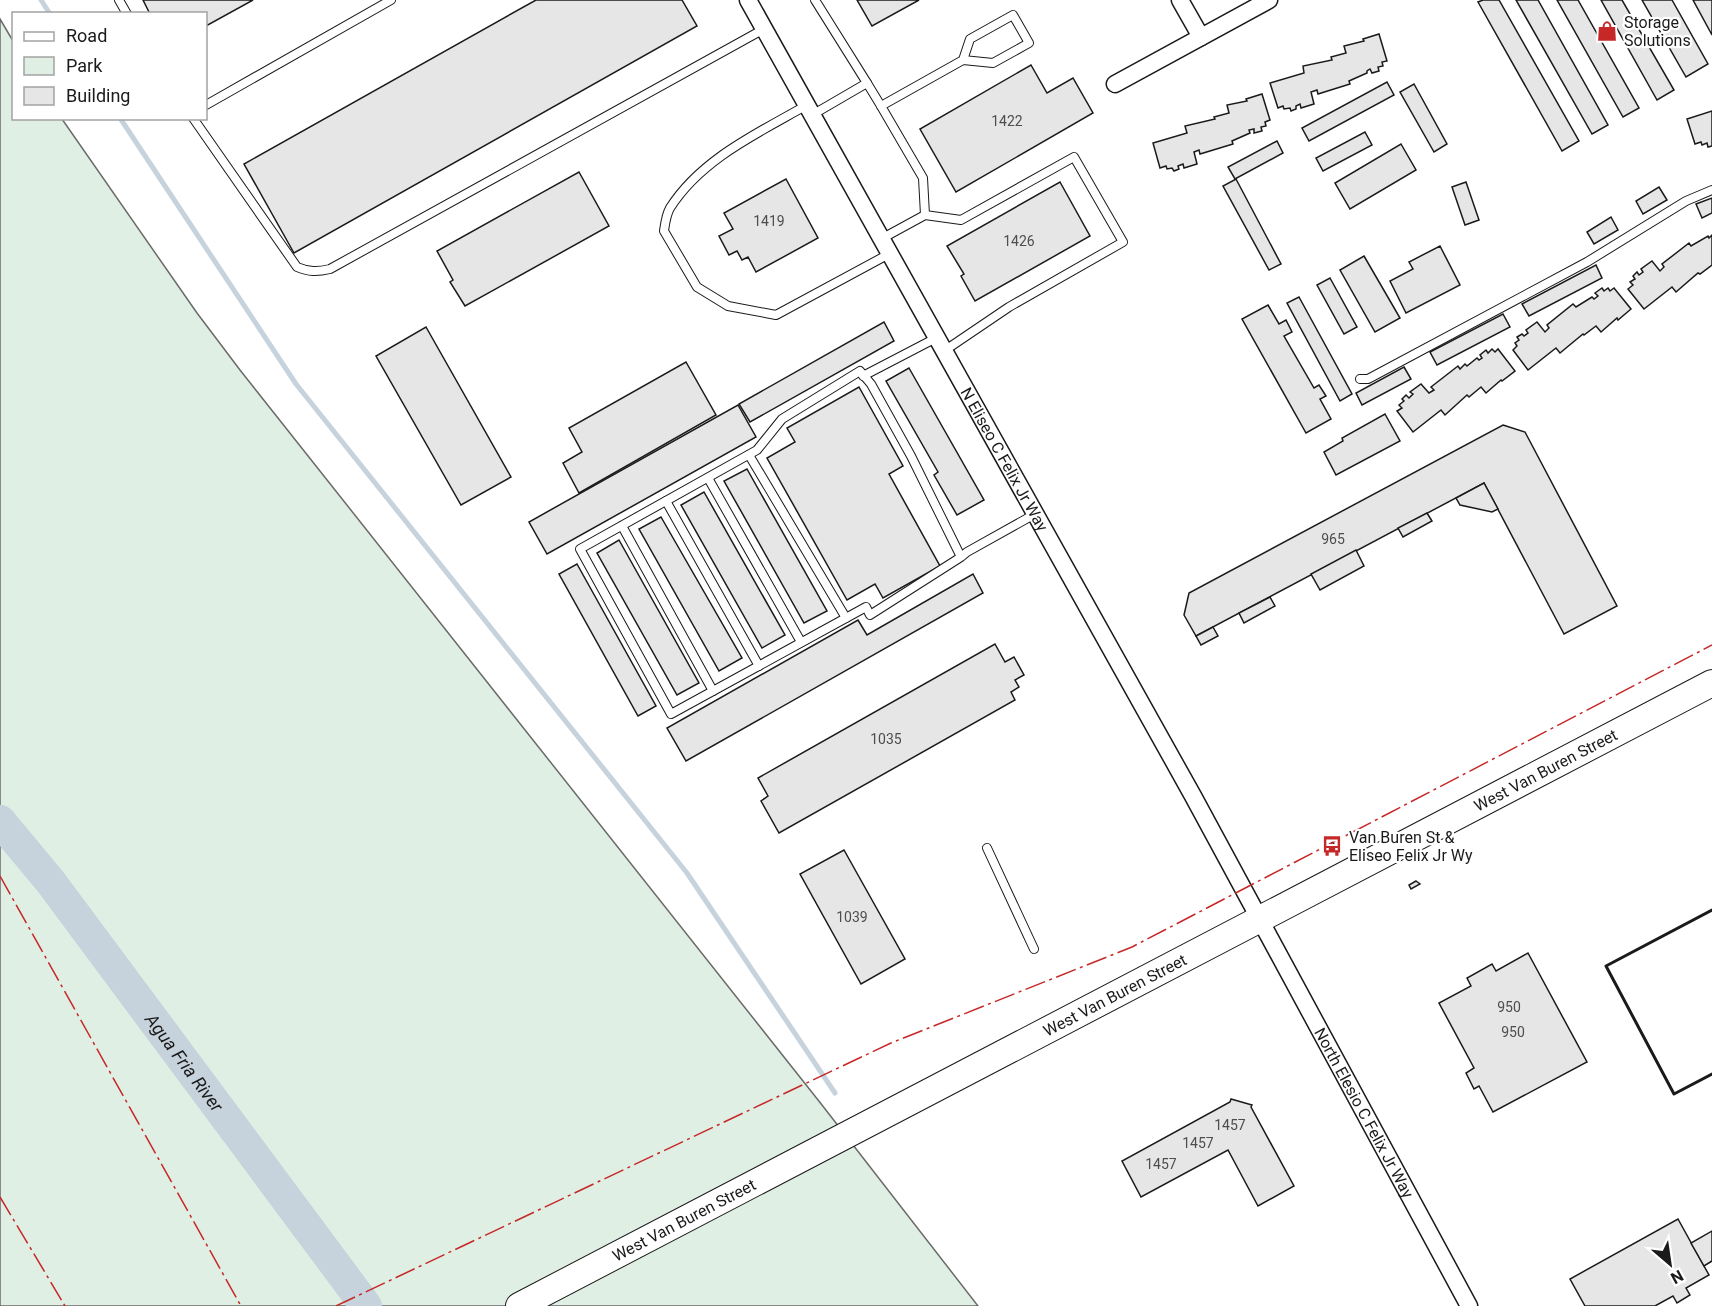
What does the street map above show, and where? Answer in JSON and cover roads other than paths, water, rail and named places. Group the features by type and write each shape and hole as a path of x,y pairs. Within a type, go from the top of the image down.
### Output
{"main road":[{"name":"West Van Buren Street","path":"519,1306 1712,683"}],"street":[{"name":"N Eliseo C Felix Jr Way","path":"748,0 1182,777 1258,920"},
{"path":"1180,0 1201,37"},
{"path":"1114,84 1269,0"},
{"name":"North Elesio C Felix Jr Way","path":"1258,920 1469,1306"}],"lane":[{"path":"207,104 391,0"},
{"path":"815,0 923,178 925,215"},
{"path":"880,106 963,60 993,63 1029,44 1013,15 970,39 963,60"},
{"path":"194,120 297,267 318,272 330,269 764,29"},
{"path":"863,376 940,345 1123,242 1074,157 961,220 925,215 885,246 776,315 728,306 697,287 664,231 669,210 693,180 728,151 867,83"},
{"path":"1360,379 1368,379 1587,261 1686,201 1712,190"},
{"path":"961,556 911,456 871,384 860,371 782,419 758,450 580,549 671,714 866,607 870,615 961,556 1035,514"},
{"path":"749,455 846,618"},
{"path":"708,478 801,642"},
{"path":"666,501 759,666"},
{"path":"622,526 713,691"},
{"path":"987,848 1034,949"}],"waterway":[{"path":"41,0 49,12"},
{"path":"121,120 296,384 687,873 835,1093"},
{"name":"Agua Fria River","path":"0,821 50,881 366,1306"}],"place":[{"name":"Storage Solutions","path":"1607,31"},
{"name":"Van Buren St & Eliseo Felix Jr Wy","path":"1332,846"}]}
